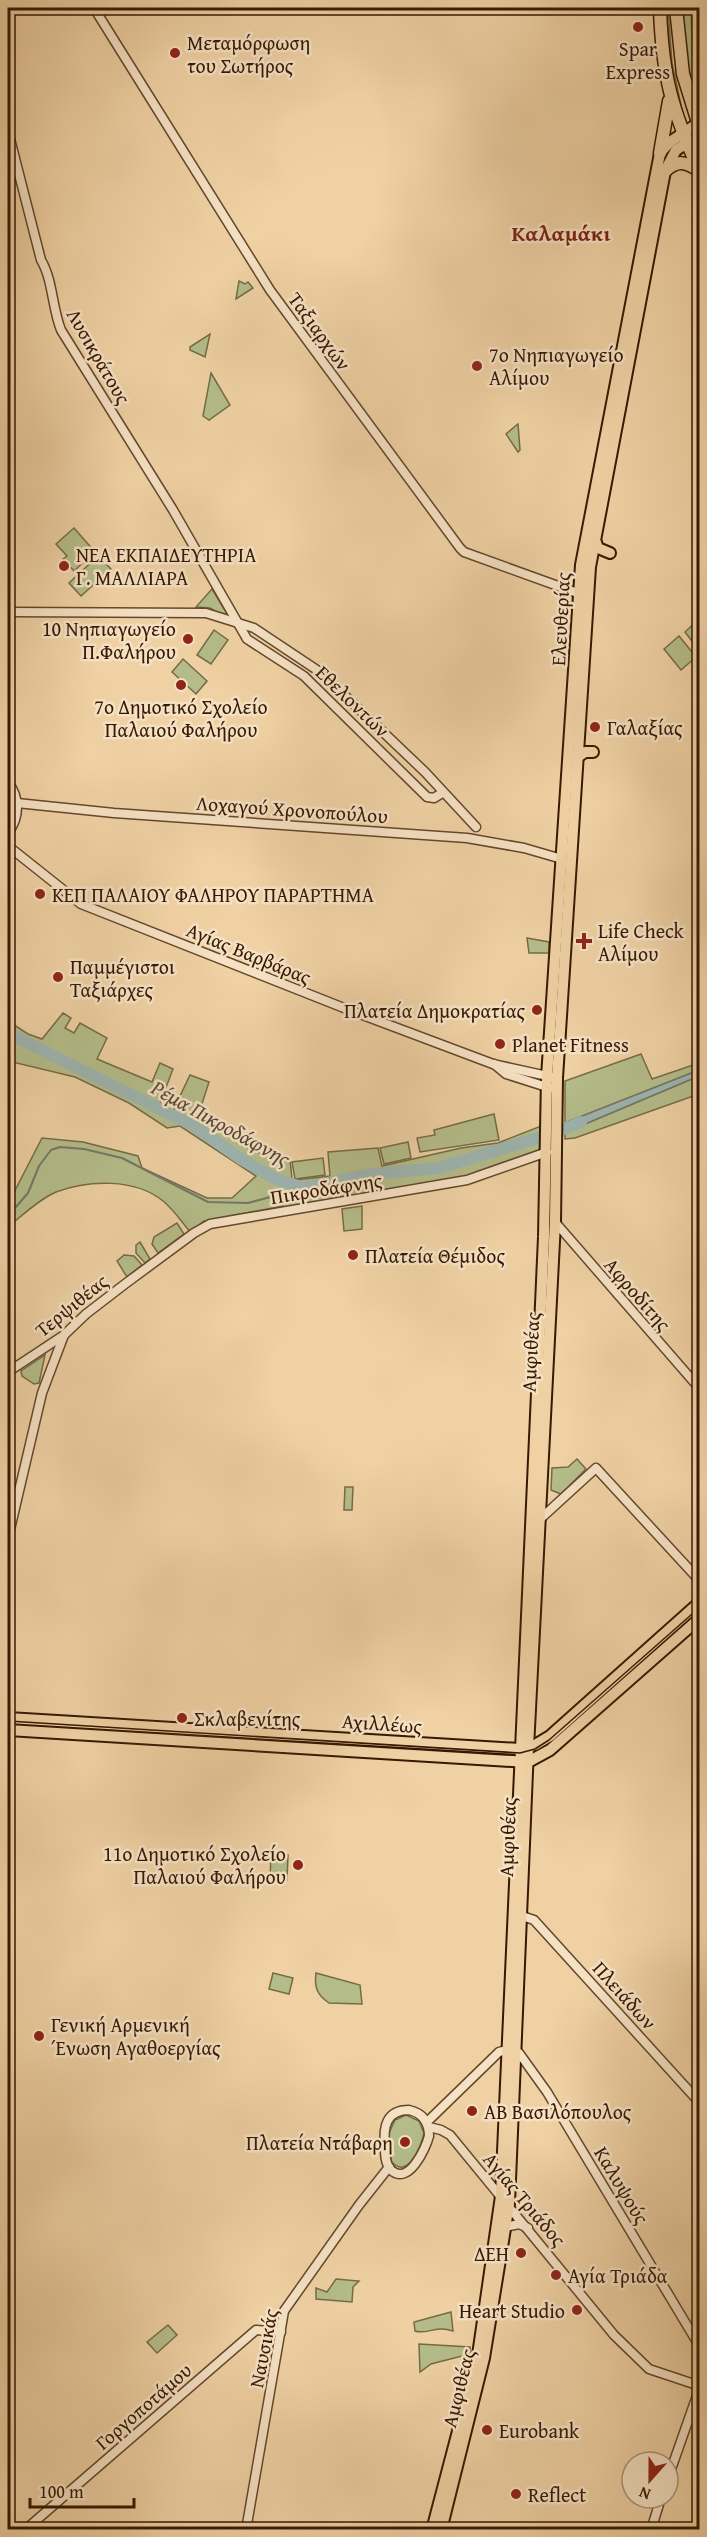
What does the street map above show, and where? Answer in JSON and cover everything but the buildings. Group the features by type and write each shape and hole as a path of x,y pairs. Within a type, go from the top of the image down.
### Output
{"highway":[{"path":"660,8 663,66 670,96 683,137 699,172"},
{"path":"676,8 683,74 699,129"},
{"path":"660,153 670,96"},
{"path":"665,171 673,164 681,162 699,172"}],"main road":[{"name":"Ελευθερίας","path":"552,1083 579,756 587,530 660,153 699,129"},
{"name":"Ελευθερίας","path":"550,1144 562,859 584,595 665,171 683,137"},
{"path":"595,540 598,548 610,553"},
{"path":"579,756 585,752 593,752"},
{"name":"Αμφιθέας","path":"549,1237 555,1222 550,1144"},
{"name":"Αμφιθέας","path":"512,2051 522,1917 524,1749 549,1237 550,1144"},
{"path":"524,1749 550,1736 699,1602"},
{"path":"524,1762 550,1750 699,1618"},
{"name":"Αχιλλέως","path":"8,1718 524,1749"},
{"name":"Αχιλλέως","path":"8,1730 524,1762"},
{"name":"Αμφιθέας","path":"441,2529 484,2358 505,2227 524,1762"},
{"name":"Αμφιθέας","path":"432,2529 478,2355 505,2200"}],"street":[{"name":"Ταξιαρχών","path":"94,8 270,290 460,548 464,552 584,595"},
{"name":"Λυσικράτους","path":"8,131 55,315 61,330 193,545"},
{"name":"Εθελοντών","path":"193,545 247,639 304,676 427,797 434,798 442,793"},
{"name":"Εθελοντών","path":"8,612 206,613 254,628 320,672 425,772 442,793 476,827"},
{"path":"8,782 15,793 17,803 16,818 8,833"},
{"name":"Λοχαγού Χρονοπούλου","path":"17,803 114,813 467,838 524,848 562,859"},
{"name":"Αγίας Βαρβάρας","path":"8,846 81,904 344,1008 493,1064 510,1066 552,1083"},
{"name":"Πικροδάφνης","path":"125,1284 194,1233 210,1224 466,1180 550,1144"},
{"name":"Αφροδίτης","path":"555,1222 575,1248 699,1389"},
{"name":"Αφροδίτης","path":"549,1237 565,1240 575,1248"},
{"name":"Τερψιθέας","path":"8,1372 64,1335 86,1314 125,1284"},
{"path":"8,1538 42,1394 64,1335"},
{"path":"535,1521 596,1468 699,1581"},
{"name":"Πλειάδων","path":"522,1917 534,1920 699,2103"},
{"path":"428,2125 495,2056 512,2051"},
{"name":"Καλυψούς","path":"512,2051 522,2055 551,2100 699,2347"},
{"path":"409,2110 420,2114 428,2125 428,2141 412,2168 400,2173 389,2167 384,2136 388,2118 398,2111 409,2110"},
{"name":"Αγίας Τριάδος","path":"428,2125 450,2135 614,2335 643,2365 699,2386"},
{"name":"Ναυσικάς","path":"246,2529 282,2317 287,2305 358,2205 389,2167"},
{"path":"505,2227 519,2224 528,2228"},
{"name":"Γοργοποτάμου","path":"25,2529 256,2330 281,2332"},
{"path":"678,2450 699,2386"},
{"path":"651,2529 657,2510"}],"green space":[{"path":"666,8 668,8 672,63 684,119 672,79"},
{"path":"683,8 691,8 693,72 699,98 699,116 687,63"},
{"path":"694,8 699,8 699,55 696,55"},
{"path":"239,281 245,284 248,282 253,288 236,299"},
{"path":"210,334 205,357 190,350 190,347"},
{"path":"211,373 230,405 209,420 203,416"},
{"path":"518,424 520,450 518,452 506,434"},
{"path":"74,528 95,552 74,571 63,559 67,556 56,544"},
{"path":"98,556 111,569 81,596 69,583"},
{"path":"212,589 229,617 210,608 196,607"},
{"path":"699,619 699,650 685,632"},
{"path":"214,630 228,640 211,664 197,655"},
{"path":"679,636 696,657 681,670 664,649"},
{"path":"183,659 207,681 196,694 172,672"},
{"path":"527,938 549,942 549,953 529,953"},
{"path":"63,1013 71,1018 65,1028 74,1033 80,1023 107,1038 97,1059 152,1082 160,1063 173,1069 159,1106 172,1113 190,1075 209,1082 198,1116 250,1149 274,1158 290,1160 292,1179 295,1180 330,1176 328,1152 378,1148 382,1166 461,1148 498,1143 541,1126 540,1150 461,1178 204,1221 190,1232 163,1201 152,1194 139,1188 111,1183 82,1185 56,1192 37,1203 8,1227 8,1204 42,1138 83,1142 138,1156 142,1168 207,1198 232,1198 256,1176 180,1126 167,1128 129,1103 75,1077 8,1061 8,1021 28,1034 42,1039"},
{"path":"641,1054 652,1079 699,1063 699,1070 567,1122 566,1132 699,1076 699,1094 575,1138 565,1139 565,1081"},
{"path":"494,1114 499,1140 420,1152 417,1138 435,1135 434,1130"},
{"path":"408,1142 411,1158 384,1164 380,1148"},
{"path":"323,1158 325,1175 295,1179 292,1162"},
{"path":"362,1206 362,1229 344,1231 342,1209"},
{"path":"177,1223 184,1234 158,1253 152,1244 154,1237"},
{"path":"140,1242 150,1259 145,1263 136,1253 136,1245"},
{"path":"124,1255 134,1256 142,1265 127,1277 117,1261"},
{"path":"45,1355 39,1383 34,1384 22,1376 21,1371"},
{"path":"577,1459 586,1469 561,1494 551,1490 552,1468 568,1467"},
{"path":"345,1487 353,1487 352,1510 344,1510"},
{"path":"8,1720 150,1728 150,1736 8,1727"},
{"path":"167,1729 261,1738 261,1740 166,1737"},
{"path":"430,1749 507,1751 507,1754 512,1754 511,1759 431,1751"},
{"path":"271,1854 288,1855 287,1880 270,1879"},
{"path":"273,1973 293,1978 289,1994 269,1989"},
{"path":"316,1973 360,1985 362,2004 329,2003 317,1990"},
{"name":"Πλατεία Ντάβαρη","path":"406,2115 419,2121 424,2133 412,2160 408,2165 402,2167 391,2161 389,2133 395,2120"},
{"path":"336,2279 359,2281 353,2287 352,2302 316,2299 316,2288 327,2292"},
{"path":"451,2312 453,2331 441,2329 415,2331 414,2322"},
{"path":"168,2325 177,2335 157,2353 147,2342"},
{"path":"419,2344 470,2347 470,2354 431,2364 420,2372"}],"water":[{"path":"699,1070 699,1076 566,1132 567,1122"}],"waterway":[{"name":"Ρέμα Πικροδάφνης","path":"8,1033 194,1126 241,1159 276,1179 304,1188 372,1174 439,1168 554,1133 581,1122"},
{"path":"8,1222 15,1208 28,1193 39,1166 51,1150 60,1147 84,1149 122,1158 208,1202 248,1203 304,1188"}],"tram line":[{"path":"695,8 700,84"},
{"path":"8,1721 520,1753 535,1749 549,1740 700,1607"}],"place":[{"name":"Spar Express","path":"638,27"},
{"name":"Μεταμόρφωση του Σωτήρος","path":"175,53"},
{"name":"7ο Νηπιαγωγείο Αλίμου","path":"477,366"},
{"name":"ΝΕΑ ΕΚΠΑΙΔΕΥΤΗΡΙΑ Γ. ΜΑΛΛΙΑΡΑ","path":"64,566"},
{"name":"10 Νηπιαγωγείο Π.Φαλήρου","path":"188,639"},
{"name":"7ο Δημοτικό Σχολείο Παλαιού Φαλήρου","path":"181,685"},
{"name":"Γαλαξίας","path":"595,727"},
{"name":"ΚΕΠ ΠΑΛΑΙΟΥ ΦΑΛΗΡΟΥ ΠΑΡΑΡΤΗΜΑ","path":"40,894"},
{"name":"Life Check Αλίμου","path":"584,941"},
{"name":"Παμμέγιστοι Ταξιάρχες","path":"58,977"},
{"name":"Πλατεία Δημοκρατίας","path":"537,1010"},
{"name":"Planet Fitness","path":"500,1044"},
{"name":"Πλατεία Θέμιδος","path":"353,1255"},
{"name":"Σκλαβενίτης","path":"182,1718"},
{"name":"11ο Δημοτικό Σχολείο Παλαιού Φαλήρου","path":"298,1865"},
{"name":"Γενική Αρμενική Ένωση Αγαθοεργίας","path":"39,2036"},
{"name":"ΑΒ Βασιλόπουλος","path":"472,2111"},
{"name":"Πλατεία Ντάβαρη","path":"405,2142"},
{"name":"ΔΕΗ","path":"521,2253"},
{"name":"Αγία Τριάδα","path":"556,2275"},
{"name":"Heart Studio","path":"577,2310"},
{"name":"Eurobank","path":"487,2430"},
{"name":"Reflect","path":"516,2494"}],"district":[{"name":"Καλαμάκι","path":"561,233"}]}
